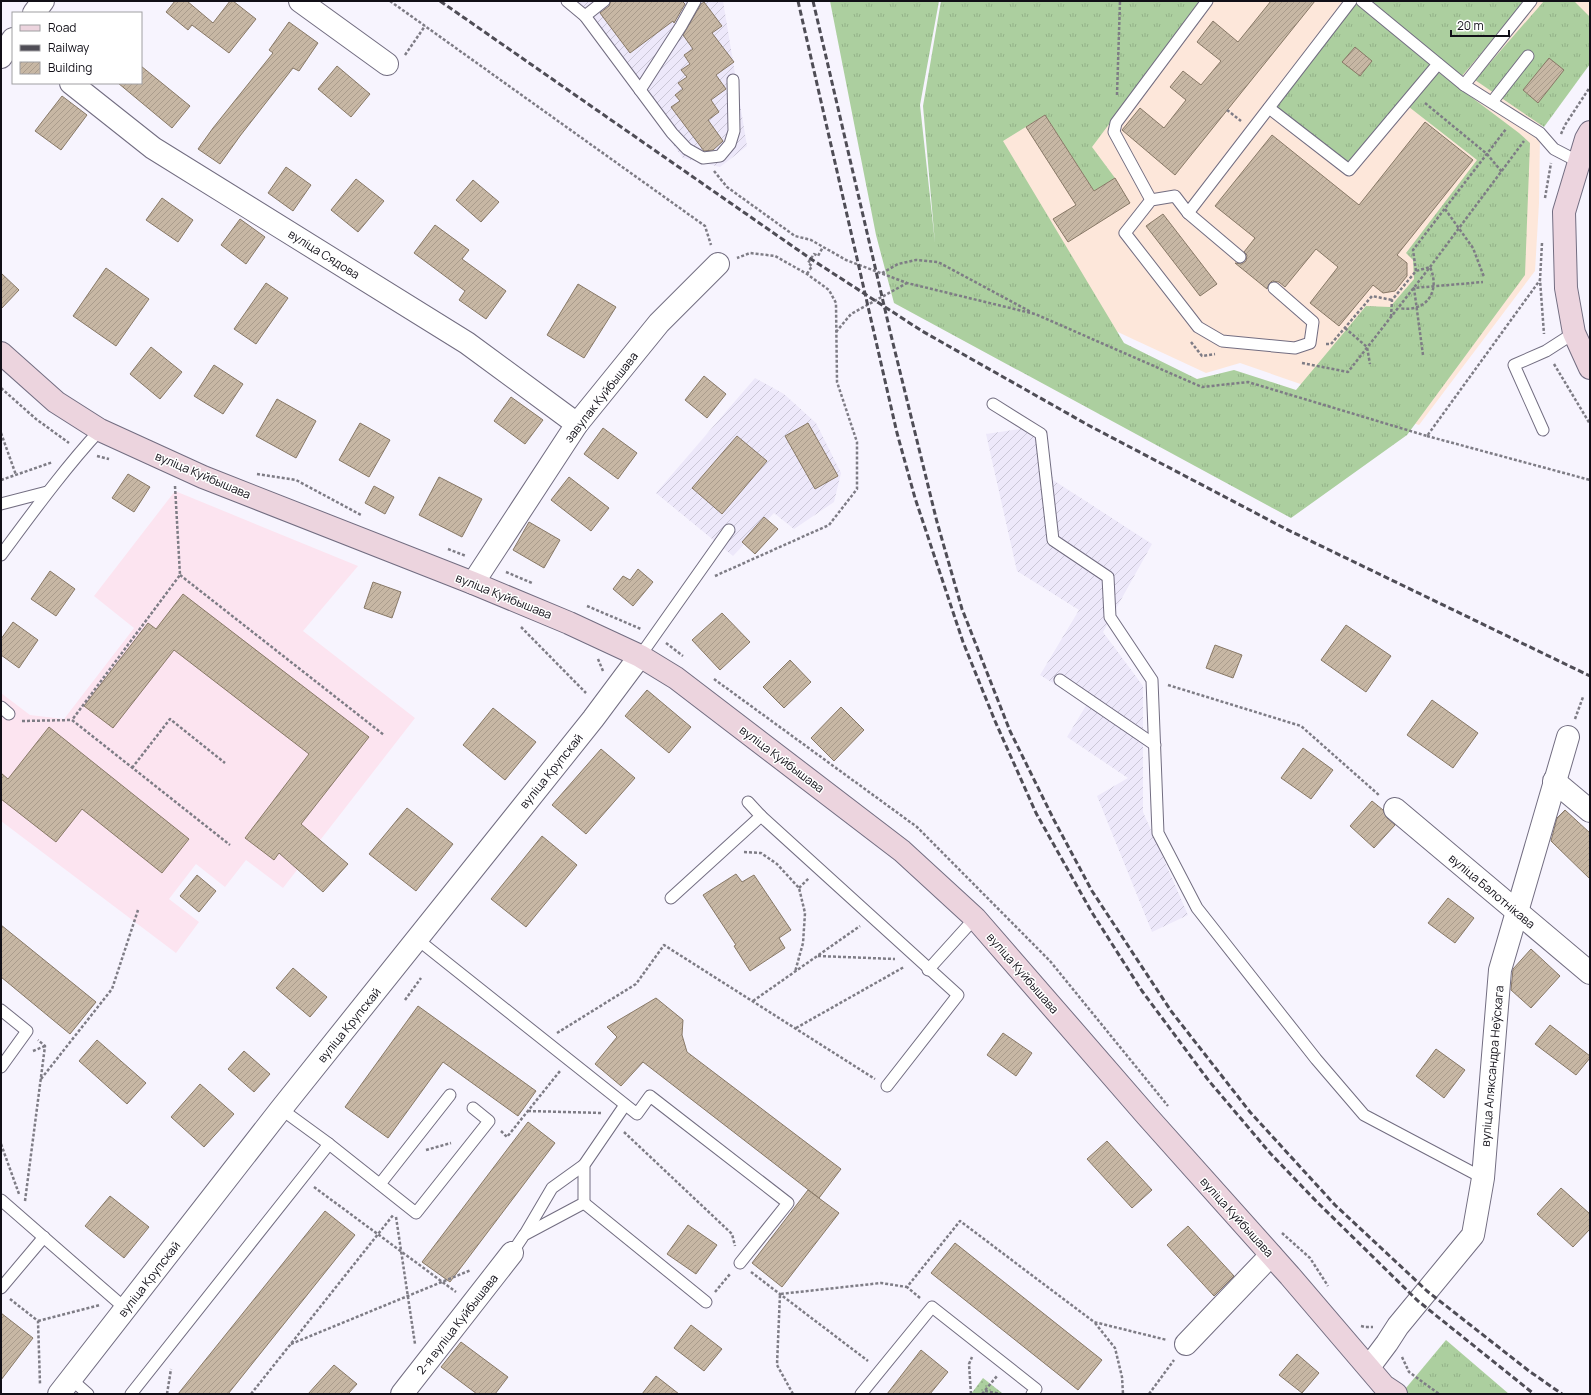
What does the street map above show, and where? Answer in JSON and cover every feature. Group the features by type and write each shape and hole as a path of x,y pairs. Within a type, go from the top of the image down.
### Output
{"main road":[{"path":"1590,132 1564,212 1566,288 1574,333 1590,368"},
{"name":"вуліца Куйбышава","path":"1,353 56,402 100,430 203,477 473,583 569,623 640,656 676,678 902,851 975,918 1369,1367 1387,1391"}],"street":[{"path":"35,12 43,1"},
{"path":"300,1 387,64"},
{"path":"1,57 12,41"},
{"name":"вуліца Сядова","path":"72,84 153,148 467,343 578,424"},
{"name":"завулак Куйбышава","path":"473,583 578,424 659,323 718,264"},
{"name":"вуліца Крупскай","path":"57,1387 116,1307 281,1109 598,713 640,656"},
{"name":"вуліца Аляксандра Неўскага","path":"1369,1367 1388,1343 1398,1326 1473,1234 1483,1178 1500,970 1568,737"},
{"path":"1554,781 1590,811"},
{"name":"вуліца Балотнікава","path":"1395,809 1590,973"},
{"name":"2-я вуліца Куйбышава","path":"402,1394 512,1253"},
{"path":"1186,1344 1271,1255"}],"lane":[{"path":"566,1 585,16 672,133 687,149 703,158 720,156 730,144 734,131 733,80"},
{"path":"585,16 604,1"},
{"path":"640,90 681,26 695,1"},
{"path":"1151,200 1114,132 1116,123 1207,1"},
{"path":"1188,213 1351,1"},
{"path":"1362,1 1464,85 1540,133 1554,149 1579,162"},
{"path":"1464,85 1531,1"},
{"path":"1492,102 1528,56"},
{"path":"1269,108 1349,170 1438,64"},
{"path":"1240,257 1188,213 1175,196 1151,200 1125,233 1198,327 1222,341 1295,348 1310,343 1313,322 1274,288"},
{"path":"1543,430 1514,364 1546,351 1574,333"},
{"path":"993,404 1040,434 1053,540 1108,578 1110,617 1152,680 1158,833 1197,908 1316,1059 1364,1115 1483,1178"},
{"path":"1,555 47,492 100,430"},
{"path":"1,504 47,492"},
{"path":"640,656 729,530"},
{"path":"1060,680 1155,745"},
{"path":"748,802 928,970 958,995 887,1086"},
{"path":"672,898 762,816"},
{"path":"928,970 975,918"},
{"path":"417,939 637,1114 650,1096 788,1203 740,1263"},
{"path":"1,1010 27,1031 1,1067"},
{"path":"380,1184 450,1096"},
{"path":"512,1253 552,1188 584,1165 626,1105"},
{"path":"281,1109 329,1144 416,1213 489,1121 473,1108"},
{"path":"132,1394 329,1144"},
{"path":"584,1165 584,1203"},
{"path":"1,1200 44,1237 116,1307"},
{"path":"524,1235 584,1203"},
{"path":"584,1203 706,1302"},
{"path":"4,1292 44,1237"},
{"path":"861,1394 932,1307 1036,1389 1032,1394"},
{"path":"57,1387 88,1394"}],"path":[{"path":"390,1 705,226 718,264 750,253 775,256 807,274 830,290 836,303 837,382 857,442 857,489 828,525 688,589"},
{"path":"1116,123 1120,1"},
{"path":"387,64 403,58 425,26"},
{"path":"1413,93 1487,154 1502,172 1533,129"},
{"path":"1416,271 1413,250 1515,117"},
{"path":"703,158 728,187 795,236 811,240 823,247 818,256 814,254 808,264 812,266 807,274"},
{"path":"1445,209 1473,248 1484,277"},
{"path":"881,273 898,264 916,260 938,262 1035,314"},
{"path":"1391,317 1392,300 1416,271 1430,267 1434,276 1434,286 1428,300 1417,308 1407,310 1398,308"},
{"path":"1423,355 1414,288 1483,282"},
{"path":"836,333 851,314 907,283"},
{"path":"1310,343 1331,344 1372,296 1392,300"},
{"path":"1345,328 1367,347 1370,364"},
{"path":"1,388 36,419 80,452"},
{"path":"1,433 16,475"},
{"path":"1427,436 1590,480"},
{"path":"1,480 80,452"},
{"path":"72,720 180,574 175,485"},
{"path":"180,574 384,735"},
{"path":"520,625 591,699"},
{"path":"1152,680 1300,726 1395,809"},
{"path":"132,768 170,719 225,763"},
{"path":"21,721 72,720 230,845"},
{"path":"723,851 761,853 777,864 799,888 805,913 803,943 795,972"},
{"path":"41,1079 112,989 138,910"},
{"path":"753,1001 872,918"},
{"path":"545,1040 636,984 664,945 887,1086"},
{"path":"818,956 917,959"},
{"path":"796,1028 917,959"},
{"path":"405,1000 421,978"},
{"path":"27,1031 45,1046 24,1209 30,1225"},
{"path":"489,1121 508,1137 559,1072"},
{"path":"528,1112 602,1112 732,1234 740,1263 880,1370"},
{"path":"1,1144 19,1195"},
{"path":"302,1178 472,1304"},
{"path":"251,1394 395,1212 419,1372"},
{"path":"907,1287 960,1221 1094,1322 1115,1348 1122,1377 1123,1394"},
{"path":"706,1302 740,1263"},
{"path":"290,1344 477,1268"},
{"path":"780,1294 881,1283 907,1287 932,1307"},
{"path":"4,1292 38,1321 57,1387"},
{"path":"780,1294 777,1365 793,1394"},
{"path":"38,1321 116,1307"},
{"path":"1094,1322 1186,1344 1149,1394"},
{"path":"971,1394 969,1364 978,1343"},
{"path":"982,1394 1006,1365"},
{"path":"985,1391 1001,1394"}],"shaded area":[{"path":"567,1 723,1 747,146 720,167 683,158"},
{"path":"950,1 1590,1 1590,60 1543,117 1540,133 1539,203 1535,271 1419,425 1240,363 1206,373 948,253"},
{"path":"755,378 784,394 816,423 841,473 834,502 794,529 774,513 733,556 656,493"},
{"path":"1041,426 1053,480 1152,544 1103,632 1143,686 1143,812 1188,915 1152,932 1097,796 1128,778 1067,737 1087,704 1040,675 1079,610 1017,571 986,434"},
{"path":"175,491 358,566 303,631 415,718 283,888 246,860 225,887 196,864 169,899 199,922 176,953 1,821 1,693 30,715 64,719 134,628 94,596"}],"green space":[{"path":"830,1 939,1 920,105 935,243 923,106 941,1 1201,1 1092,147 1115,178 1094,191 1045,115 1003,141 1124,343 1197,379 1234,370 1296,390 1366,306 1390,307 1414,279 1413,260 1406,253 1477,160 1409,107 1438,72 1530,143 1525,275 1407,435 1291,518 894,303 876,235"},
{"path":"1356,1 1433,64 1348,165 1273,108"},
{"path":"1366,1 1526,1 1461,77"},
{"path":"1544,1 1574,1 1590,17 1590,64 1544,127 1475,80"},
{"path":"1446,1340 1509,1394 1401,1394"},
{"path":"983,1378 1002,1393 971,1394"}],"building":[{"path":"175,1 187,1 213,23 230,1 233,1 256,19 229,53 192,25 188,30 166,12"},
{"path":"611,1 682,1 685,4 674,23 673,21 630,53 600,13 609,6"},
{"path":"1271,1 1315,1 1175,175 1122,130 1140,108 1164,128 1186,100 1170,87 1183,71 1201,85 1221,61 1197,42 1213,21 1238,42"},
{"path":"704,2 722,26 712,33 734,62 716,75 726,89 711,100 719,112 708,120 723,141 713,150 704,151 671,107 680,101 675,95 683,89 678,83 687,77 681,70 690,64 684,55 693,49 683,35 701,4"},
{"path":"289,22 318,43 299,71 293,68 220,164 198,149 273,53 269,50"},
{"path":"1355,47 1372,61 1360,76 1342,62"},
{"path":"1549,58 1564,70 1538,103 1523,90"},
{"path":"337,66 370,94 351,117 318,89"},
{"path":"142,67 190,106 172,128 119,84 142,84"},
{"path":"62,96 87,115 61,150 35,131"},
{"path":"1045,115 1094,191 1115,178 1130,203 1068,242 1053,219 1076,205 1026,127"},
{"path":"1425,122 1473,160 1397,255 1407,263 1407,276 1395,291 1383,293 1373,285 1339,326 1310,303 1338,267 1316,249 1285,287 1279,282 1272,281 1267,289 1235,263 1242,264 1246,261 1247,255 1244,252 1255,238 1215,206 1272,135 1359,205"},
{"path":"286,167 311,185 293,211 268,193"},
{"path":"356,179 384,201 358,232 331,210"},
{"path":"473,180 499,202 481,222 456,200"},
{"path":"162,198 193,220 178,242 146,220"},
{"path":"1163,214 1217,284 1200,296 1146,226"},
{"path":"240,219 265,237 246,264 221,245"},
{"path":"435,225 469,250 462,259 506,291 486,319 459,300 465,291 414,253"},
{"path":"106,268 149,299 116,346 73,316"},
{"path":"1,273 19,290 1,309"},
{"path":"266,283 288,298 256,344 234,329"},
{"path":"578,284 616,307 584,358 547,335"},
{"path":"151,347 182,372 160,399 130,374"},
{"path":"214,365 243,384 223,414 194,396"},
{"path":"704,376 726,394 707,418 685,400"},
{"path":"511,397 543,420 525,444 494,421"},
{"path":"277,399 316,421 296,458 256,436"},
{"path":"360,423 390,440 369,477 339,460"},
{"path":"808,423 838,476 815,489 785,436"},
{"path":"603,428 637,453 618,479 584,454"},
{"path":"737,436 767,461 722,514 692,488"},
{"path":"128,474 150,487 134,512 112,498"},
{"path":"439,477 482,499 462,537 419,515"},
{"path":"569,477 609,508 591,531 551,500"},
{"path":"374,486 394,497 385,514 365,503"},
{"path":"764,517 778,529 755,554 742,542"},
{"path":"529,522 560,540 544,568 513,550"},
{"path":"638,569 653,582 633,606 613,589 623,576 630,580"},
{"path":"50,571 75,589 56,616 31,599"},
{"path":"373,582 401,592 392,618 364,608"},
{"path":"183,594 369,737 301,824 348,864 323,892 279,853 274,860 245,838 309,754 174,650 113,728 84,706 148,623 156,629"},
{"path":"722,613 750,642 720,670 692,640"},
{"path":"13,622 38,640 19,668 1,655 1,639"},
{"path":"1346,625 1391,656 1366,692 1321,660"},
{"path":"1215,645 1242,655 1233,678 1206,668"},
{"path":"790,660 811,682 784,708 763,687"},
{"path":"647,690 691,727 669,753 625,716"},
{"path":"1432,700 1478,733 1453,768 1407,735"},
{"path":"841,707 864,730 834,761 811,738"},
{"path":"493,708 536,742 505,780 463,745"},
{"path":"49,727 189,839 162,873 82,809 56,842 1,799 1,773 8,779"},
{"path":"1303,748 1333,770 1311,799 1281,778"},
{"path":"601,749 635,778 586,834 552,805"},
{"path":"1372,801 1383,810 1387,818 1395,825 1374,848 1350,826"},
{"path":"407,808 453,844 416,891 369,854"},
{"path":"1565,810 1590,833 1590,879 1551,841 1557,818"},
{"path":"542,836 577,865 526,927 491,899"},
{"path":"736,874 742,882 754,875 791,930 779,938 785,948 750,971 734,946 736,945 703,895"},
{"path":"197,875 216,891 199,912 180,896"},
{"path":"1448,898 1474,918 1455,943 1428,923"},
{"path":"1,925 96,1002 70,1034 1,977"},
{"path":"1531,949 1560,976 1531,1008 1511,990 1513,969"},
{"path":"293,968 327,997 310,1017 276,988"},
{"path":"656,998 683,1020 682,1035 687,1052 841,1169 819,1198 643,1062 621,1086 595,1064 617,1037 607,1027"},
{"path":"418,1006 536,1091 518,1116 443,1062 388,1138 345,1107"},
{"path":"1550,1025 1590,1056 1576,1075 1535,1044"},
{"path":"1003,1033 1032,1053 1016,1076 987,1055"},
{"path":"97,1040 146,1083 127,1104 79,1061"},
{"path":"1436,1049 1465,1070 1444,1098 1416,1076"},
{"path":"244,1051 270,1074 254,1092 228,1069"},
{"path":"200,1084 234,1114 204,1147 171,1117"},
{"path":"528,1122 555,1143 450,1282 422,1262"},
{"path":"1107,1141 1152,1190 1132,1208 1087,1159"},
{"path":"1561,1188 1590,1214 1590,1229 1573,1247 1537,1214"},
{"path":"808,1190 839,1213 782,1287 752,1263"},
{"path":"110,1196 149,1227 124,1258 85,1226"},
{"path":"325,1211 355,1235 228,1394 178,1394"},
{"path":"688,1225 717,1245 696,1274 667,1254"},
{"path":"1188,1226 1234,1276 1214,1296 1167,1245"},
{"path":"955,1243 1102,1360 1078,1390 931,1273"},
{"path":"1,1313 33,1338 1,1380"},
{"path":"691,1325 722,1349 704,1371 674,1348"},
{"path":"461,1342 508,1377 495,1394 477,1394 441,1367"},
{"path":"921,1350 948,1372 930,1394 887,1394"},
{"path":"1297,1354 1319,1373 1302,1393 1279,1375"},
{"path":"334,1365 357,1384 348,1394 308,1394"},
{"path":"656,1376 679,1394 642,1394"}],"railway":[{"path":"440,1 811,259 922,331 1088,425 1286,529 1590,676"},
{"path":"798,1 897,433 915,498 963,642 995,721 1036,813 1091,911 1142,991 1209,1081 1270,1153 1316,1201 1418,1301 1534,1394"},
{"path":"813,1 890,331 937,522 962,609 1010,731 1054,820 1092,891 1171,1011 1250,1112 1335,1205 1427,1291 1529,1371 1562,1394"}]}
